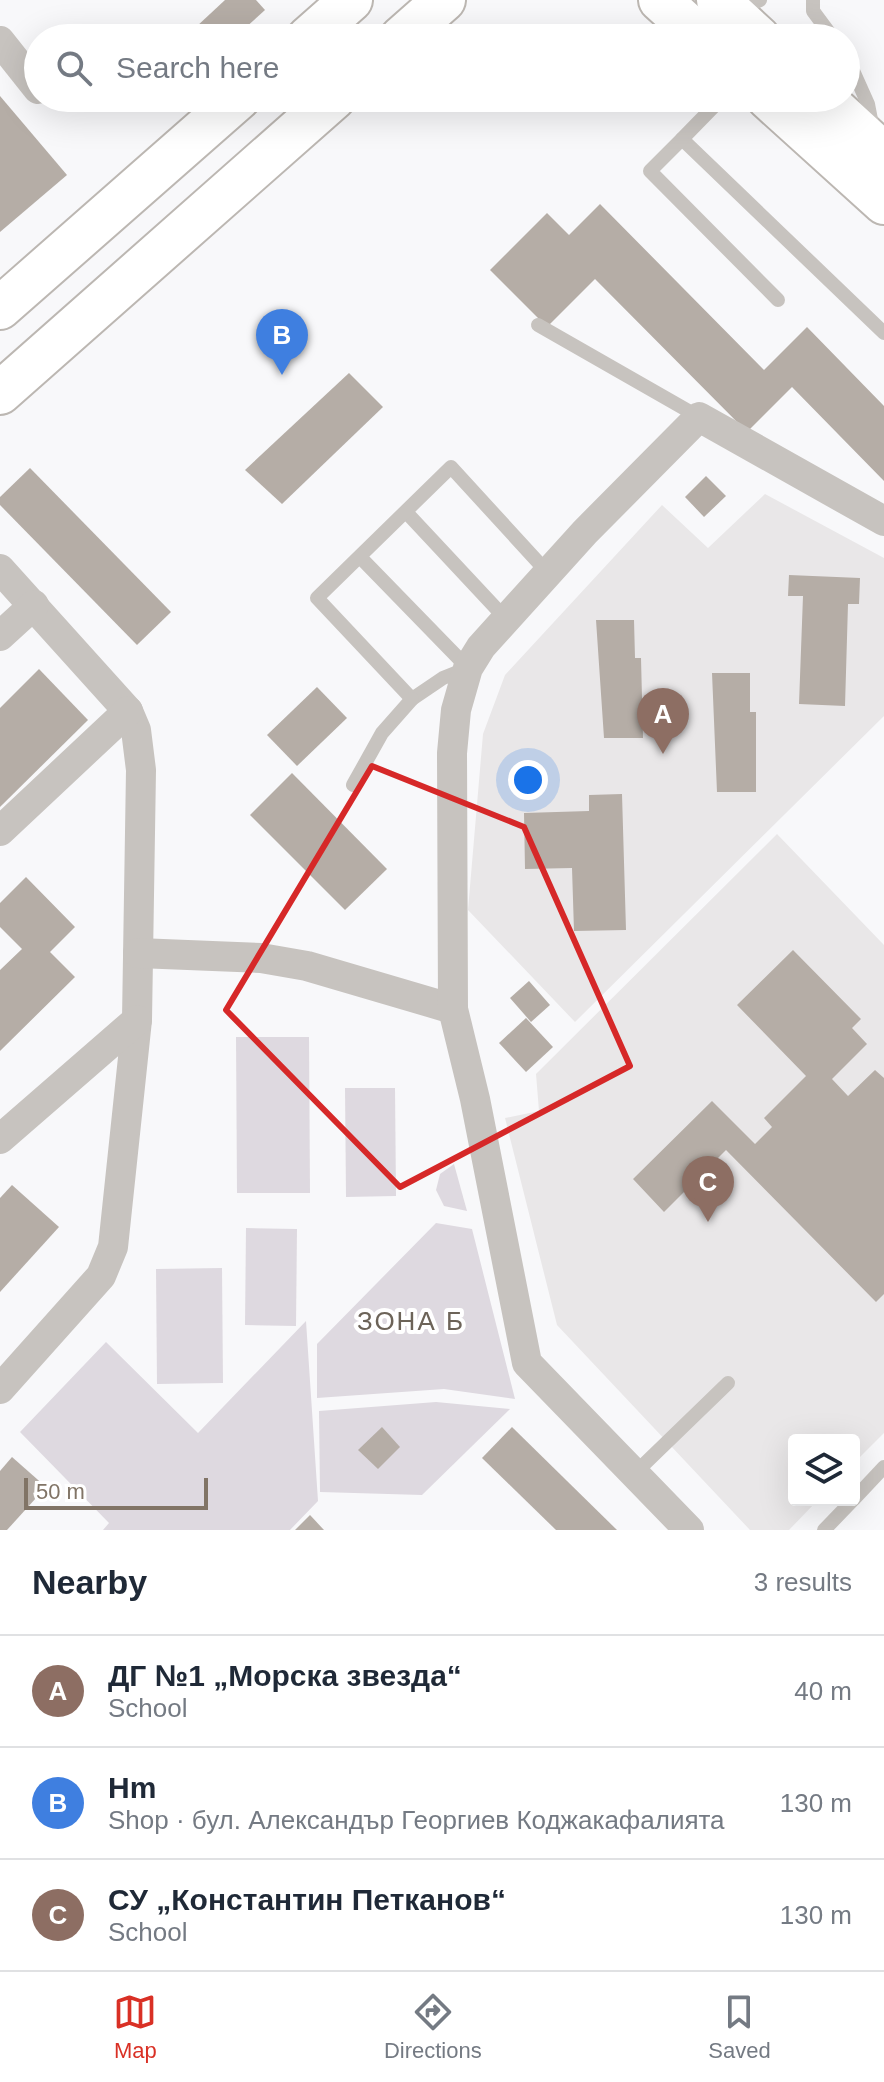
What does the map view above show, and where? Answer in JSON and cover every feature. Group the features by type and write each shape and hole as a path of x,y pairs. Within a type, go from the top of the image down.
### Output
{"main road":[{"path":"324,24 351,0"},
{"path":"417,24 444,0"},
{"path":"660,0 734,18"},
{"path":"0,308 223,112"},
{"path":"0,393 318,112"},
{"path":"783,112 884,203"},
{"path":"838,112 880,150"}],"street":[{"path":"0,41 24,72"},
{"path":"689,1530 527,1363 475,1099 453,1009 452,753 456,710 468,668 506,619 699,417 884,521"},
{"path":"0,569 128,711 136,730 141,770 137,1020 113,1247 101,1276 0,1389"},
{"path":"0,636 34,605"},
{"path":"0,831 128,711"},
{"path":"138,953 261,958 307,966 453,1009"},
{"path":"0,1139 137,1020"}],"lane":[{"path":"813,0 813,11 823,24"},
{"path":"860,86 880,150"},
{"path":"708,112 650,171 778,300"},
{"path":"682,139 884,333"},
{"path":"538,325 699,417"},
{"path":"412,699 317,598 451,467 548,573"},
{"path":"406,512 506,619"},
{"path":"353,785 382,733 412,699 443,678 468,668 360,557"},
{"path":"633,1475 728,1383"},
{"path":"860,1492 884,1467"},
{"path":"824,1530 846,1506"}],"highlighted area":[{"path":"372,766 524,827 630,1066 400,1187 226,1010"}],"shaded area":[{"path":"765,494 884,558 884,716 575,1022 468,910 483,734 505,675 662,505 708,548"},
{"path":"777,834 884,945 884,1433 860,1457 860,1434 788,1434 788,1506 812,1506 789,1530 750,1530 557,1325 505,1118 539,1111 536,1074"},
{"path":"236,1037 309,1037 310,1193 237,1193"},
{"path":"345,1088 395,1088 396,1196 346,1197"},
{"path":"454,1164 467,1211 444,1206 436,1190 440,1174"},
{"path":"436,1223 472,1229 515,1399 444,1389 317,1398 317,1344"},
{"path":"246,1228 297,1229 296,1326 245,1325"},
{"path":"222,1268 223,1383 157,1384 156,1269"},
{"path":"306,1321 318,1501 290,1530 103,1530 109,1523 20,1432 106,1342 198,1433"},
{"path":"436,1402 510,1409 422,1495 320,1492 319,1411"}],"building":[{"path":"225,0 256,0 265,10 250,24 199,24"},
{"path":"0,96 67,175 0,232"},
{"path":"600,204 764,370 807,327 884,406 884,481 792,387 747,432 595,279 547,327 490,270 547,213 569,235"},
{"path":"349,373 383,407 282,504 245,470"},
{"path":"30,468 171,612 137,645 0,505 0,497"},
{"path":"706,476 726,496 704,517 685,497"},
{"path":"789,575 860,578 859,604 848,604 845,706 799,704 803,596 788,596"},
{"path":"596,620 634,620 635,658 641,658 643,738 604,738"},
{"path":"39,669 88,720 0,807 0,708"},
{"path":"712,673 750,673 750,712 756,712 756,792 717,792"},
{"path":"317,687 347,718 297,766 267,735"},
{"path":"292,773 387,869 345,910 250,815"},
{"path":"622,794 626,930 574,931 572,868 525,869 524,813 589,811 589,795"},
{"path":"26,877 75,927 50,952 75,977 0,1051 0,970 22,949 0,927 0,903"},
{"path":"793,950 861,1019 852,1028 867,1044 832,1079 848,1096 875,1070 884,1078 884,1294 876,1302 726,1150 664,1212 633,1179 712,1101 755,1144 772,1127 764,1118 806,1076 737,1005"},
{"path":"529,981 550,1005 531,1022 510,998"},
{"path":"526,1018 553,1047 526,1072 499,1043"},
{"path":"12,1185 59,1227 0,1292 0,1198"},
{"path":"382,1427 400,1447 378,1469 358,1450"},
{"path":"512,1427 617,1530 556,1530 482,1458"},
{"path":"12,1457 46,1487 7,1530 0,1530 0,1471"},
{"path":"310,1515 324,1530 295,1530"}],"place":[{"name":"Hm","path":"282,375"},
{"name":"ДГ №1 „Морска звезда“","path":"663,754"},
{"name":"СУ „Константин Петканов“","path":"708,1222"}],"district":[{"name":"ЗОНА Б","path":"411,1321"}]}
